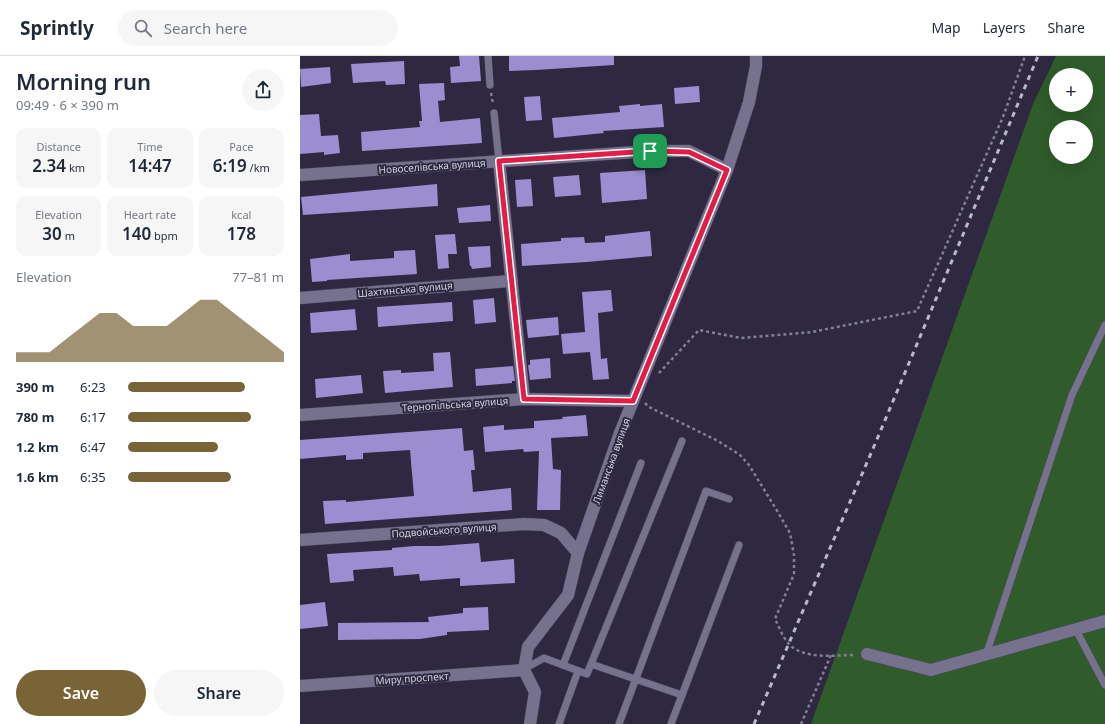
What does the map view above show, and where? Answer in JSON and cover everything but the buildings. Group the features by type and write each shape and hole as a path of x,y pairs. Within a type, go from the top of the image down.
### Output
{"street":[{"name":"Лиманська вулиця","path":"524,670 528,647 568,595 578,553 620,432 727,170 749,102 756,66 756,56"},
{"name":"Новоселівська вулиця","path":"300,176 650,151 689,152 727,170"},
{"path":"499,161 510,281 524,399"},
{"name":"Шахтинська вулиця","path":"300,298 510,281"},
{"name":"Тернопільська вулиця","path":"300,415 524,399 633,401"},
{"name":"Подвойського вулиця","path":"300,540 524,524 544,525 561,534 578,553"},
{"path":"867,654 930,670 1105,621"},
{"path":"524,670 535,692 530,724"},
{"name":"Миру проспект","path":"300,686 524,670"}],"lane":[{"path":"488,56 490,85"},
{"path":"494,113 499,161"},
{"path":"986,655 1072,395 1105,325"},
{"path":"524,670 544,658 587,674 682,441"},
{"path":"562,665 641,462"},
{"path":"619,724 706,491 729,499"},
{"path":"671,724 739,545"},
{"path":"1076,630 1105,685"},
{"path":"591,664 682,695"},
{"path":"559,724 578,671"}],"path":[{"path":"659,373 699,330 741,338 812,332 917,310 1003,117 1025,56"},
{"path":"490,85 494,113"},
{"path":"633,401 643,400 649,407 718,441 740,455 749,465 790,533 794,555 794,574 775,619 789,644 803,653 817,656 867,654"},
{"path":"801,724 831,655"}],"green space":[{"path":"1056,56 1105,56 1105,724 811,724 1033,104 1049,71 1049,112 1093,112 1093,68 1050,68"}],"railway":[{"path":"754,724 875,444 1038,56"}],"route":[{"path":"650,151 689,152 727,170 633,401 524,399 510,281 499,161 650,151"}]}
